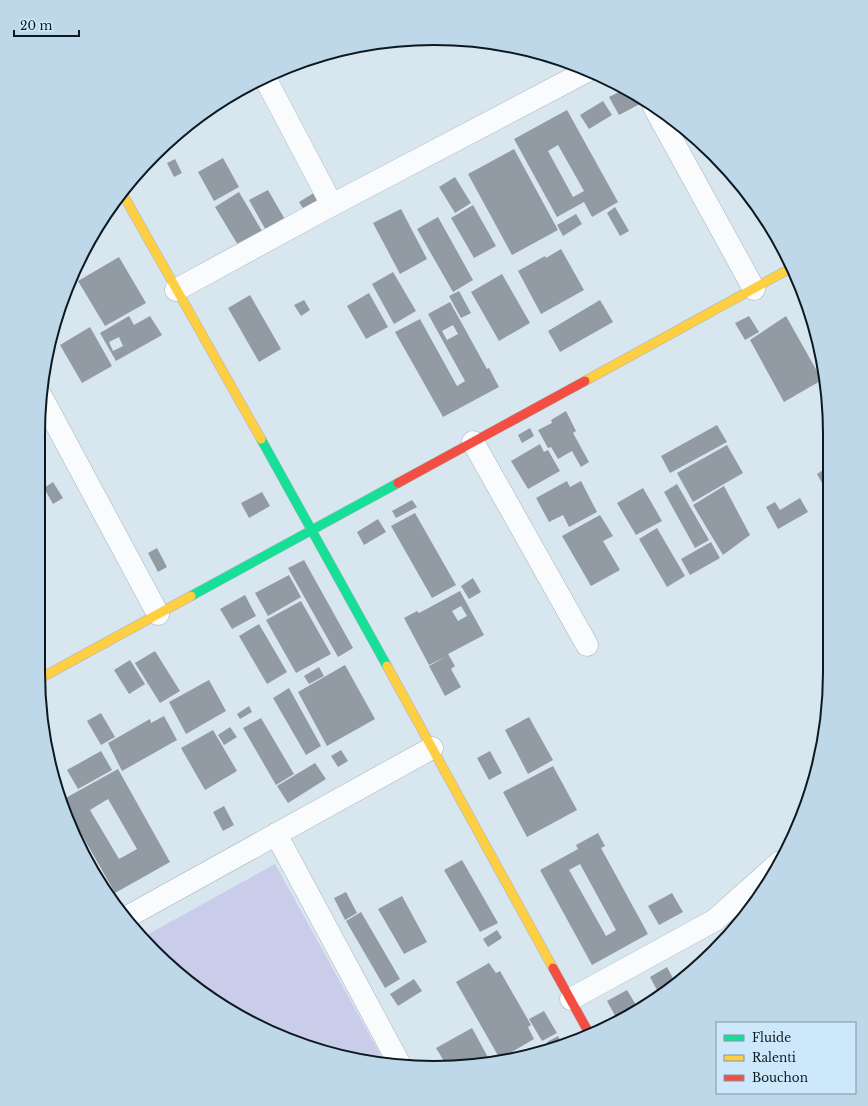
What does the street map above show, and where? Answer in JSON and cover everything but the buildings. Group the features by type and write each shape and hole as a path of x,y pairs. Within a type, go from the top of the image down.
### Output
{"street":[{"path":"176,290 332,205 581,74"},
{"path":"267,83 332,205"},
{"path":"660,118 754,289"},
{"path":"125,197 176,290 312,530 587,1029"},
{"path":"45,676 787,270"},
{"path":"46,406 158,614"},
{"path":"473,442 587,645"},
{"path":"130,915 432,748"},
{"path":"276,834 397,1059"},
{"path":"571,999 715,920 766,874"}],"shaded area":[{"path":"275,864 382,1058 333,1048 309,1040 262,1021 239,1009 197,981 159,947 148,934"}],"traffic: fast":[{"path":"261,439 387,666"},
{"path":"191,596 398,483"}],"traffic: slow":[{"path":"125,197 261,439"},
{"path":"585,381 787,270"},
{"path":"45,676 191,596"},
{"path":"387,666 553,968"}],"traffic: jam":[{"path":"398,483 585,381"},
{"path":"553,968 587,1029"}]}
